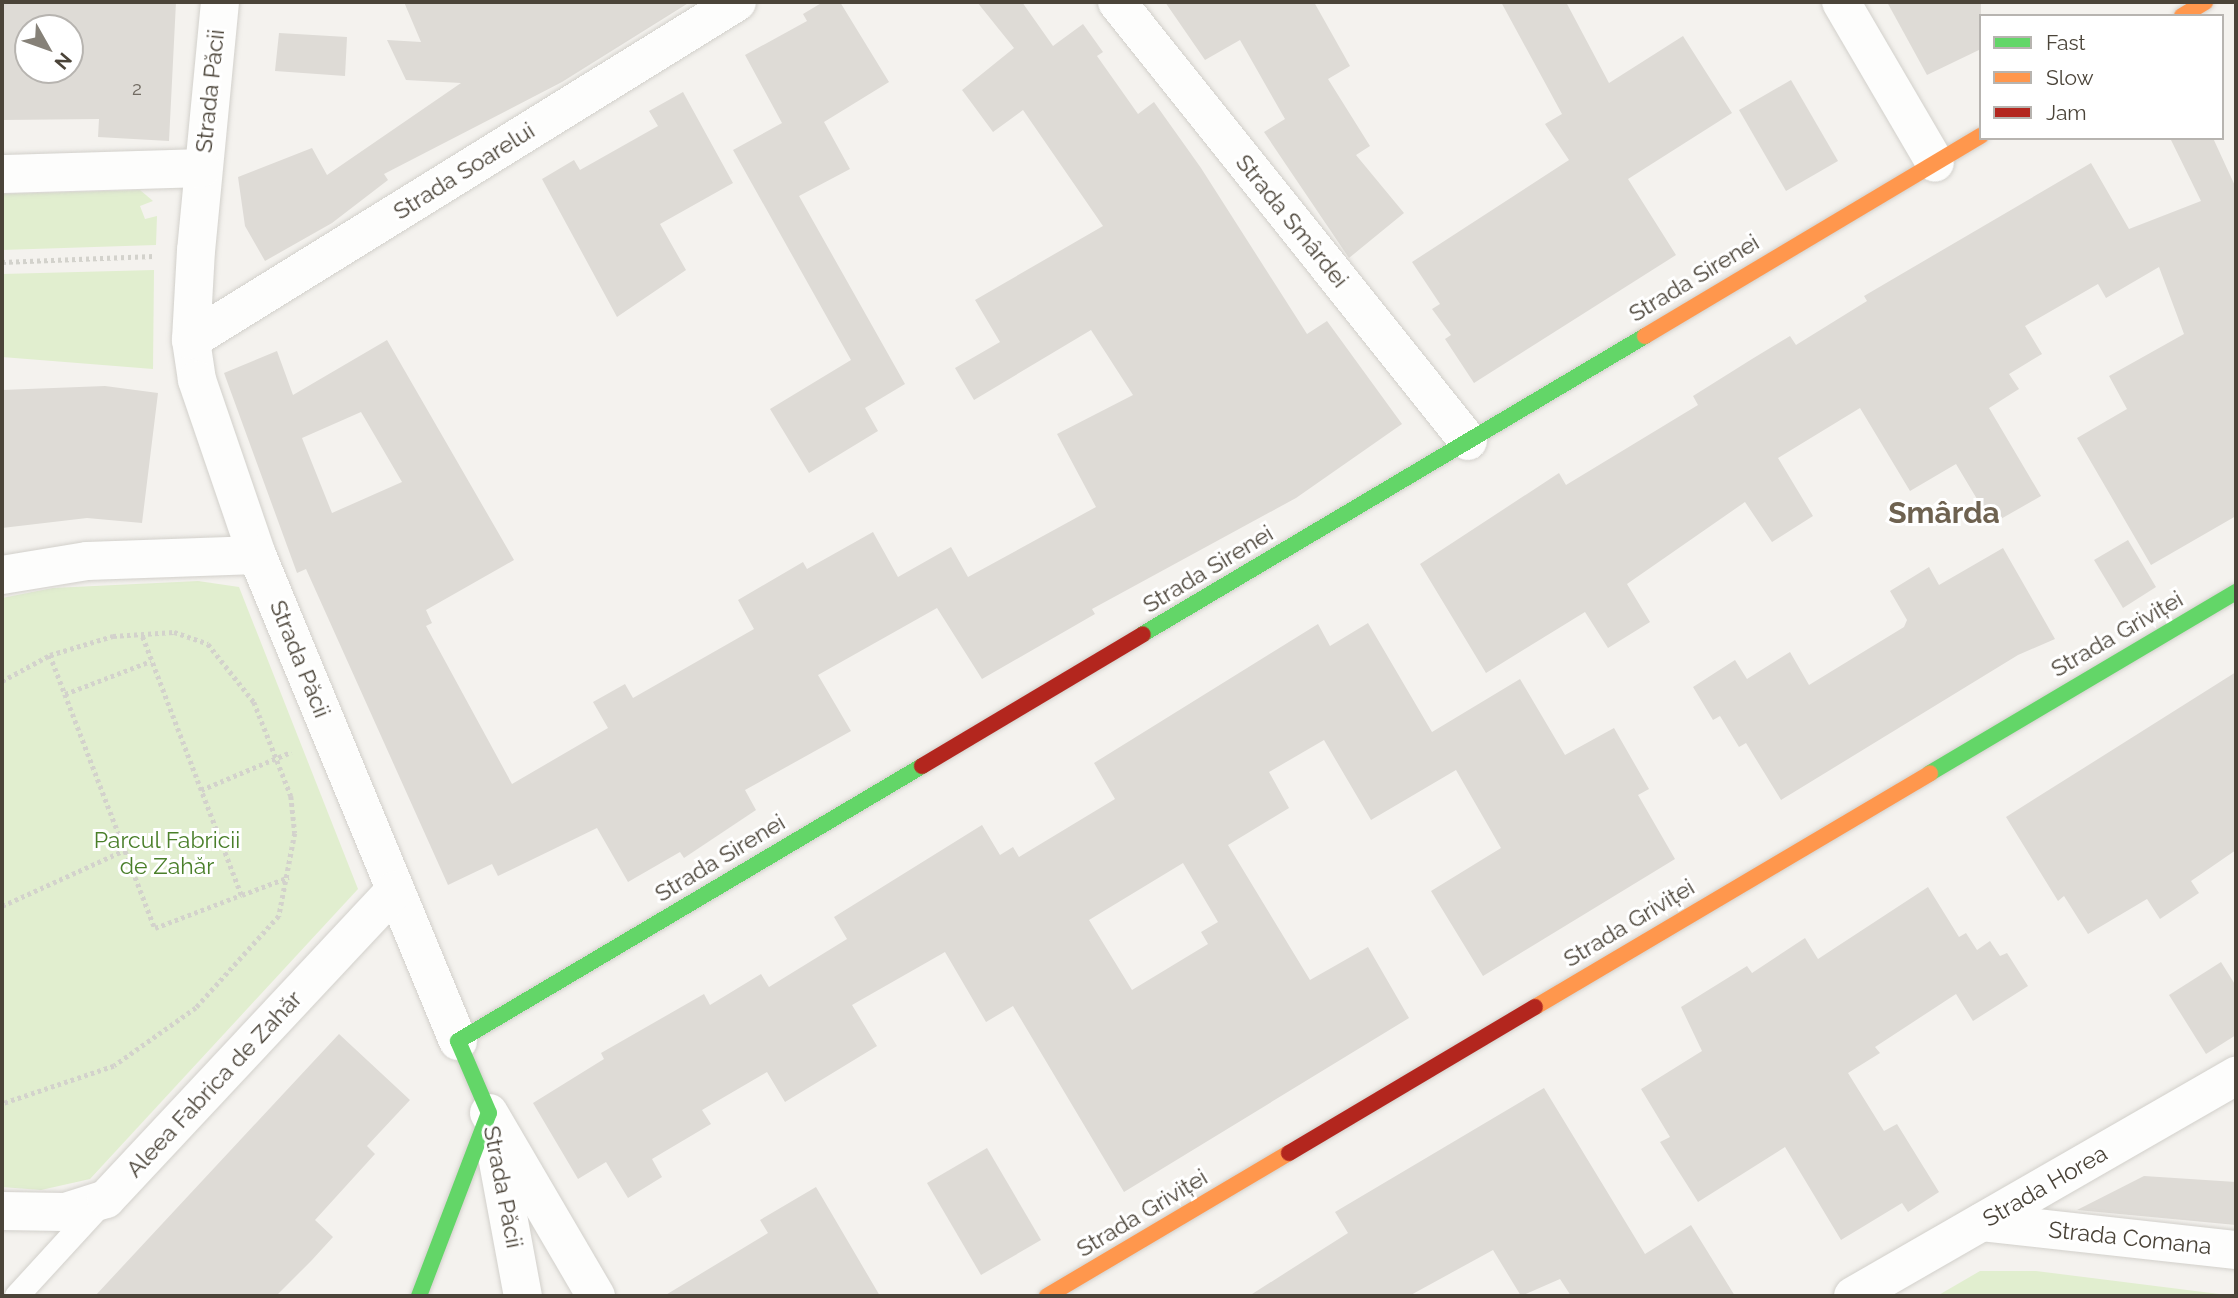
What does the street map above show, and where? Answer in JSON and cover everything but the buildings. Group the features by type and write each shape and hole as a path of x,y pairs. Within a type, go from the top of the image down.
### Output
{"street":[{"name":"Strada Păcii","path":"220,2 202,168 191,340 209,430 257,555 489,1113 523,1296"},
{"name":"Strada Soarelui","path":"191,340 737,2"},
{"name":"Strada Smârdei","path":"1117,2 1468,440"},
{"path":"1841,2 1935,163"},
{"path":"2185,14 2205,2"},
{"name":"Strada Sirenei","path":"458,1041 1979,137"},
{"path":"2,174 202,168"},
{"path":"2,575 87,561 257,555"},
{"name":"Strada Griviței","path":"1047,1296 2236,592"},
{"name":"Aleea Fabrica de Zahăr","path":"2,1211 65,1212 106,1199 395,890"},
{"name":"Strada Horea","path":"1853,1296 2236,1076"},
{"path":"419,1296 489,1113"},
{"path":"489,1113 596,1296"},
{"name":"Strada Comana","path":"1982,1222 2236,1250"}],"lane":[{"path":"17,1296 106,1199"}],"path":[{"path":"2,262 127,262 196,250"},
{"path":"141,632 241,895"},
{"path":"2,681 50,655 141,632 191,636 225,658 254,702 278,758 294,812 290,877 279,916 265,938 163,1037 114,1066 2,1104"},
{"path":"50,655 155,928 290,877"},
{"path":"65,694 151,661"},
{"path":"201,790 303,747"},
{"path":"2,906 125,850"}],"green space":[{"path":"140,190 153,201 140,206 145,219 157,216 156,245 2,250 2,194"},
{"path":"154,270 153,369 2,357 2,274"},
{"name":"Parcul Fabricii de Zahăr","path":"198,581 239,587 358,889 90,1179 41,1190 2,1187 2,598 53,588"},
{"path":"1980,1271 2036,1271 2235,1296 1937,1296"}],"traffic: fast":[{"path":"1143,634 1645,336"},
{"path":"1930,773 2236,592"},
{"path":"419,1296 489,1113 458,1041 922,766"}],"traffic: slow":[{"path":"2185,14 2205,2"},
{"path":"1645,336 1979,137"},
{"path":"1535,1007 1930,773"},
{"path":"1047,1296 1289,1153"}],"traffic: jam":[{"path":"922,766 1143,634"},
{"path":"1289,1153 1535,1007"}],"district":[{"name":"Smârda","path":"1944,513"}]}
